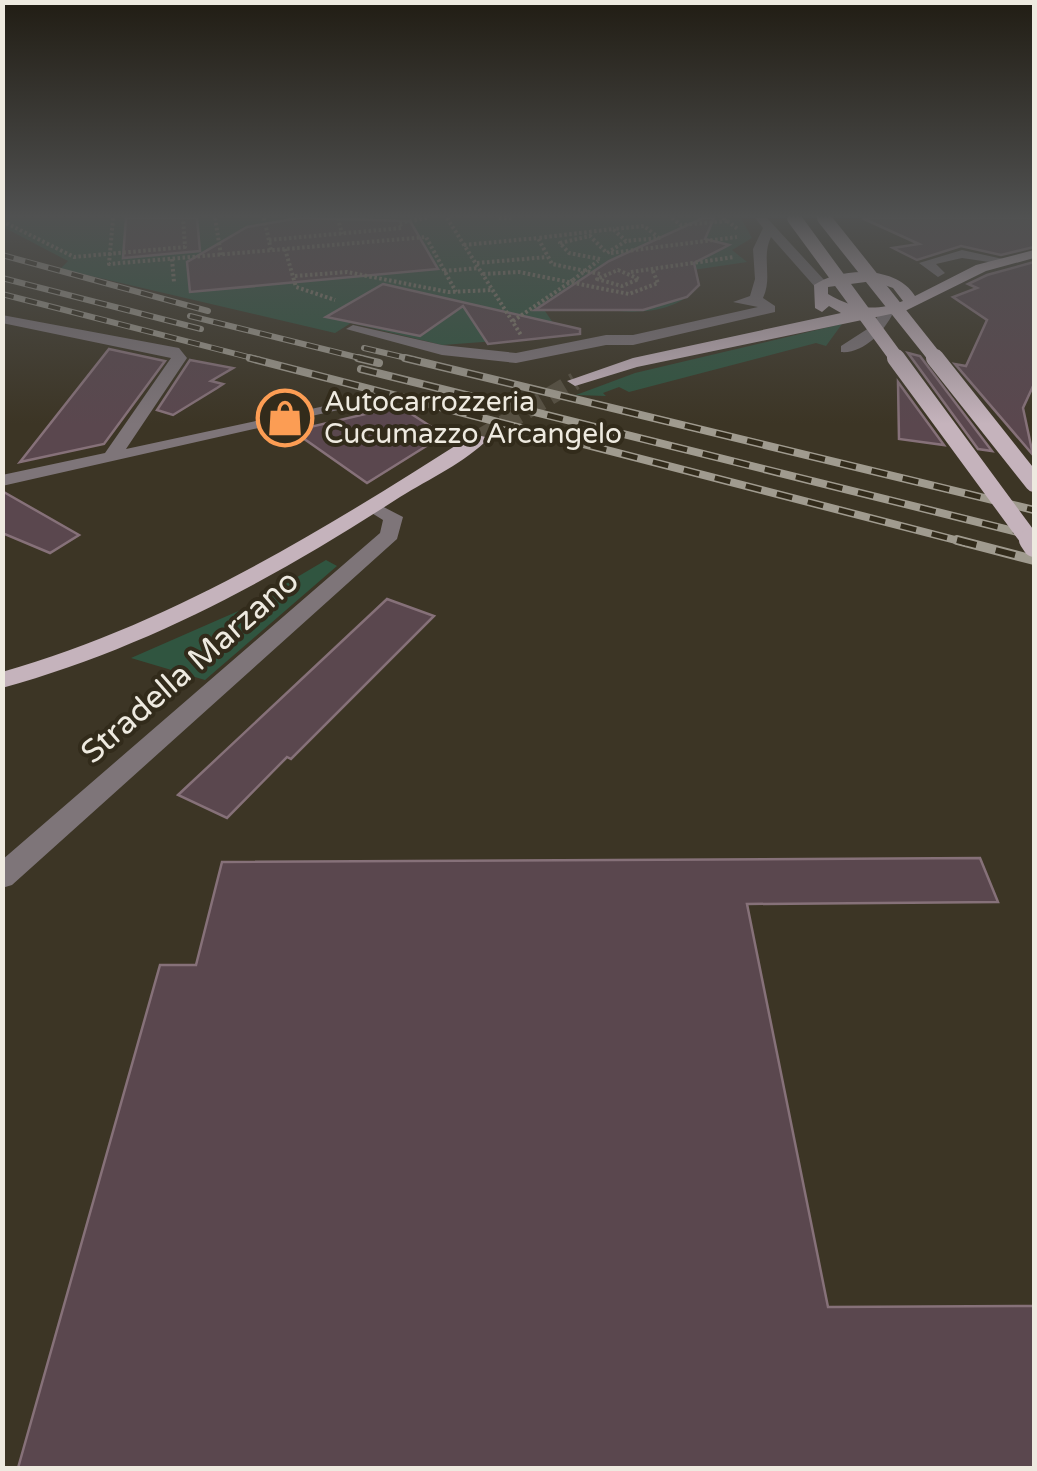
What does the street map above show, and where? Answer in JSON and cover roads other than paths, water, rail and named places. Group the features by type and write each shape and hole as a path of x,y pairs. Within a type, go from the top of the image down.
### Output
{"main road":[{"path":"821,290 828,287"},
{"path":"844,287 1034,546"},
{"path":"880,287 1034,484"},
{"path":"897,287 905,290 911,302"},
{"path":"575,381 632,362 793,326 863,313 886,313 950,287"},
{"path":"821,290 837,306 863,313"},
{"path":"793,326 820,313 821,290"},
{"path":"2,680 98,652 192,613 256,580 480,438"}],"street":[{"path":"353,329 442,350 535,356 606,340 633,340 770,309 754,299 760,287"},
{"path":"846,348 878,330 886,313"},
{"path":"2,320 174,351 179,358 112,456"},
{"path":"2,480 348,406"},
{"name":"Stradella Marzano","path":"2,876 390,535 392,516 372,507"}],"tunnel":[{"path":"480,438 575,381"}],"railway":[{"path":"36,287 201,329"},
{"path":"118,287 208,311"},
{"path":"2,294 260,360"},
{"path":"190,316 368,360"},
{"path":"364,348 415,360"},
{"path":"250,358 967,543"},
{"path":"358,358 379,363"},
{"path":"405,358 1034,510"},
{"path":"361,369 1034,536"},
{"path":"957,540 1034,560"}],"place":[{"name":"Autocarrozzeria Cucumazzo Arcangelo","path":"285,418"}]}
